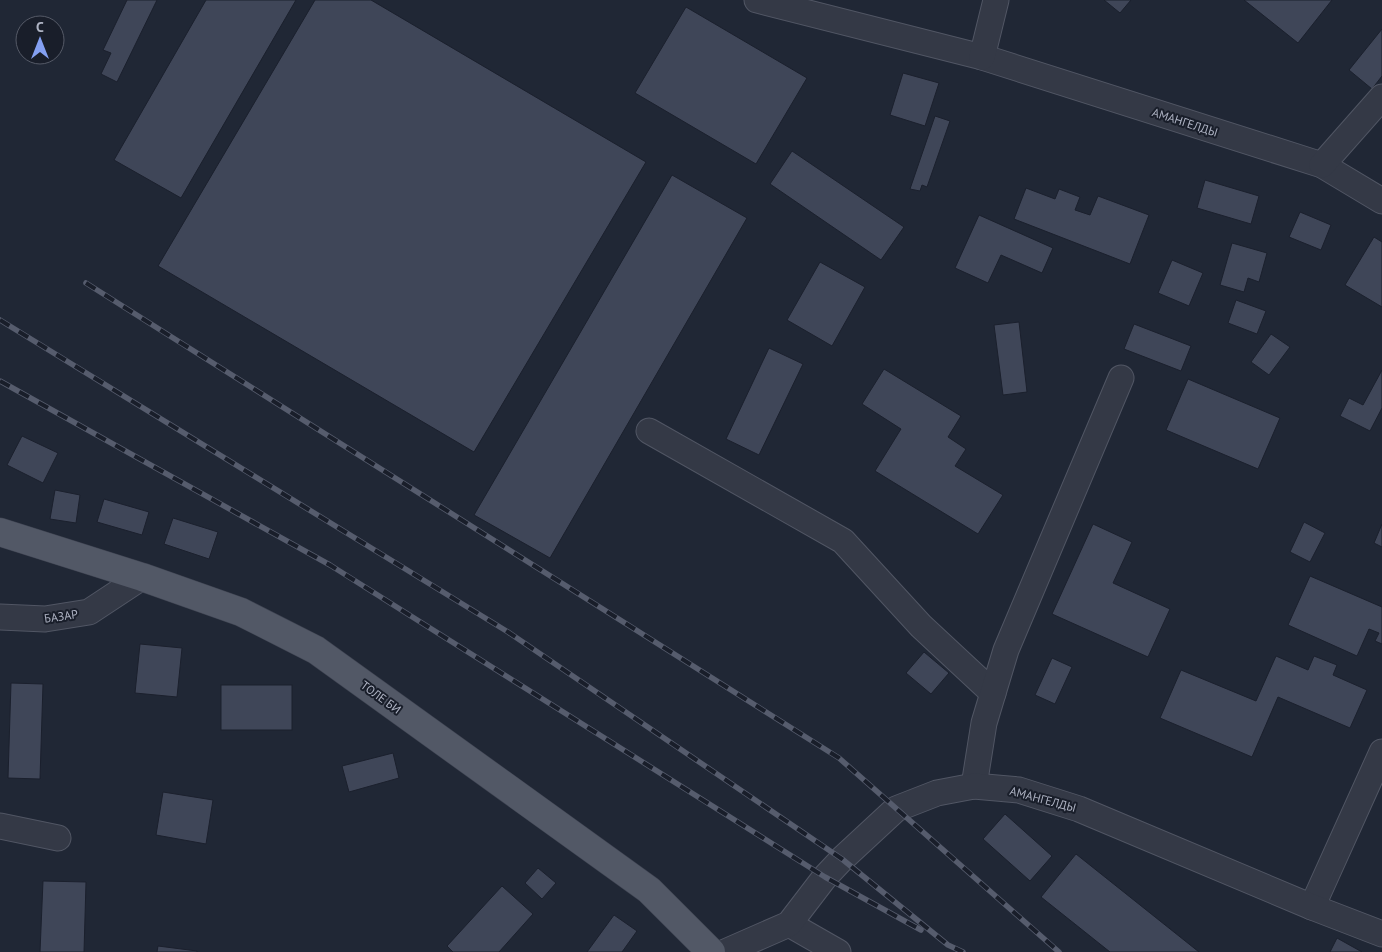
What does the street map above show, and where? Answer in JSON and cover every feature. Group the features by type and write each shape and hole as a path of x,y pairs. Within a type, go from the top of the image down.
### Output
{"main road":[{"name":"ТОЛЕ БИ","path":"0,532 142,576 241,612 316,650 649,890 711,952"}],"street":[{"name":"АМАНГЕЛДЫ","path":"757,0 982,57 1322,165 1382,201"},
{"path":"982,57 996,0"},
{"path":"1322,165 1382,97"},
{"path":"974,786 984,723 1006,650 1121,378"},
{"path":"649,430 843,541 921,626 993,693"},
{"name":"БАЗАР","path":"0,617 45,619 89,612 142,576"},
{"path":"1312,907 1382,752"},
{"name":"АМАНГЕЛДЫ","path":"725,952 789,924 825,877 896,809 937,793 974,786 1019,790 1079,809 1312,907 1382,934"},
{"path":"0,826 58,838"},
{"path":"789,924 838,952"}],"building":[{"path":"127,0 157,0 117,82 101,74 111,53 103,50"},
{"path":"206,0 296,0 181,198 114,160"},
{"path":"315,0 371,0 646,162 474,452 158,266"},
{"path":"1104,0 1131,0 1120,13"},
{"path":"1244,0 1332,0 1298,43"},
{"path":"686,7 807,78 756,164 635,93"},
{"path":"1382,29 1382,76 1372,89 1349,70"},
{"path":"903,73 939,83 925,126 890,115"},
{"path":"935,116 950,121 927,187 922,185 920,191 910,189"},
{"path":"792,151 904,227 881,260 770,184"},
{"path":"672,175 747,218 550,558 474,515"},
{"path":"1205,180 1259,196 1251,224 1197,208"},
{"path":"1026,188 1055,199 1059,189 1080,197 1075,210 1090,215 1098,196 1149,215 1130,264 1014,219"},
{"path":"1300,212 1331,225 1321,250 1289,237"},
{"path":"979,215 1053,248 1042,273 1001,255 988,283 955,268"},
{"path":"1374,237 1382,242 1382,307 1345,285"},
{"path":"1232,243 1267,253 1259,282 1248,278 1244,292 1220,285"},
{"path":"1172,260 1203,273 1189,306 1158,293"},
{"path":"820,262 865,287 832,346 787,320"},
{"path":"1236,300 1266,311 1257,334 1228,323"},
{"path":"1019,322 1027,392 1003,395 994,325"},
{"path":"1134,324 1191,346 1181,371 1124,349"},
{"path":"1271,334 1290,347 1269,375 1251,362"},
{"path":"769,348 803,364 759,455 726,439"},
{"path":"884,369 961,416 948,437 966,449 955,466 1003,495 978,534 875,471 901,429 862,404"},
{"path":"1382,370 1382,408 1370,431 1340,416 1349,398 1363,405"},
{"path":"1188,379 1280,418 1258,469 1166,430"},
{"path":"22,436 58,453 43,483 7,465"},
{"path":"55,490 80,495 76,523 50,519"},
{"path":"104,499 149,512 142,535 97,522"},
{"path":"173,518 218,532 209,559 164,544"},
{"path":"1304,522 1325,533 1310,562 1290,552"},
{"path":"1093,524 1132,542 1113,583 1170,609 1148,657 1052,614"},
{"path":"1382,524 1382,547 1374,543"},
{"path":"1310,576 1382,607 1382,644 1375,641 1379,633 1369,629 1357,656 1288,625"},
{"path":"140,644 182,648 177,697 135,693"},
{"path":"924,652 949,673 931,694 906,673"},
{"path":"1276,656 1308,670 1314,656 1337,665 1333,675 1367,690 1350,728 1278,697 1252,757 1160,718 1181,670 1256,701"},
{"path":"1052,658 1072,667 1055,704 1035,695"},
{"path":"11,683 43,684 40,779 8,778"},
{"path":"221,685 292,685 292,730 221,730"},
{"path":"393,753 399,778 349,792 342,766"},
{"path":"163,792 213,800 206,844 156,835"},
{"path":"1005,814 1052,856 1030,881 983,839"},
{"path":"1076,854 1199,952 1110,952 1041,897"},
{"path":"538,868 556,883 542,899 525,883"},
{"path":"43,881 86,882 84,952 40,952"},
{"path":"502,886 533,914 499,952 453,952 447,946"},
{"path":"614,915 637,931 622,952 587,952"},
{"path":"1337,938 1362,952 1330,952"},
{"path":"158,946 197,951 197,952 157,952"}],"railway":[{"path":"86,283 839,758 1059,952"},
{"path":"0,320 508,632 842,859 948,945 963,952"},
{"path":"0,381 330,565 825,877 921,930"}]}
